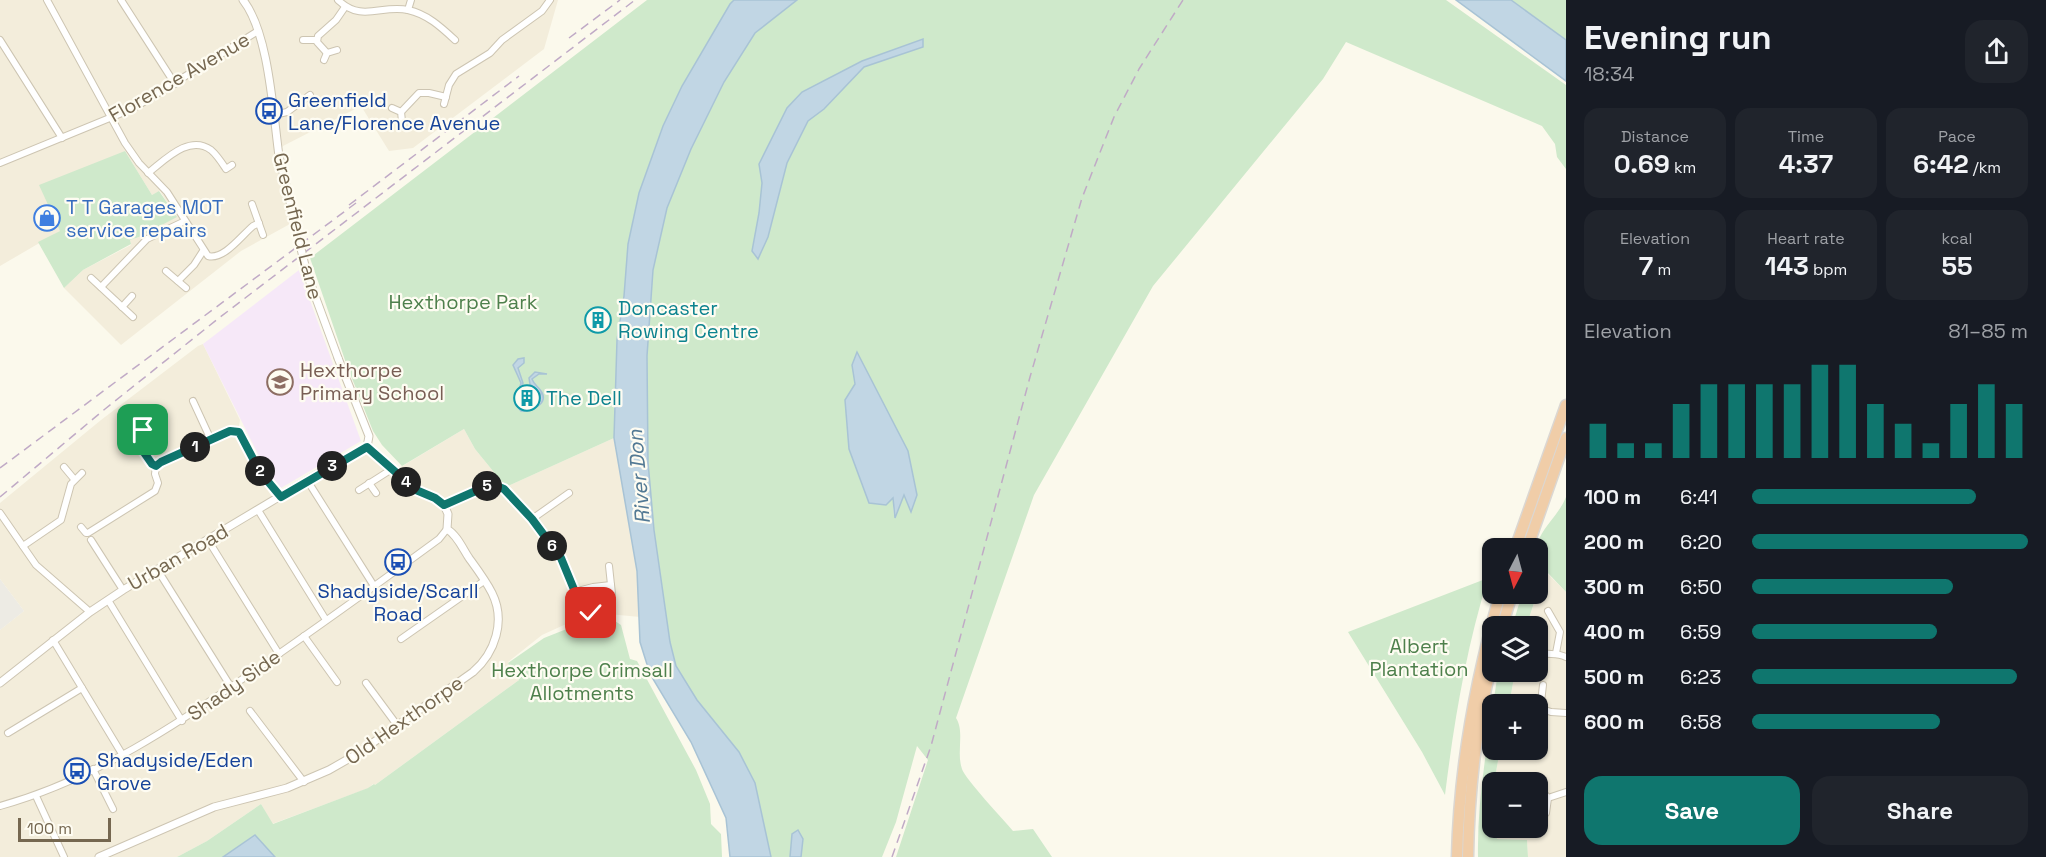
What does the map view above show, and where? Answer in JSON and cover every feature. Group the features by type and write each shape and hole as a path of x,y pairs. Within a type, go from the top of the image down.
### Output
{"highway":[{"path":"1519,538 1566,405"},
{"path":"1531,538 1566,438"},
{"path":"1457,857 1461,773 1470,713 1479,669 1497,604"},
{"path":"1467,857 1473,773 1488,682"}],"street":[{"path":"47,0 125,143 139,163 167,192 203,251 208,256 218,256 253,225 259,223"},
{"path":"121,0 174,84"},
{"name":"Greenfield Lane","path":"243,0 258,31 274,115 279,156 307,274 369,436 367,447"},
{"path":"338,0 345,7 360,12 371,13 397,8 423,15 455,40"},
{"path":"408,10 411,0"},
{"path":"444,104 449,84 456,74 490,53 502,40 542,11 550,0"},
{"path":"317,40 345,7"},
{"name":"Florence Avenue","path":"1,161 134,108 258,31"},
{"path":"439,37 445,31"},
{"path":"0,40 62,138"},
{"path":"303,40 317,40"},
{"path":"317,40 327,53"},
{"path":"327,53 337,50"},
{"path":"324,60 327,53"},
{"path":"402,121 401,112 419,93 446,97"},
{"path":"274,115 287,112 310,95"},
{"path":"392,108 401,112"},
{"path":"148,173 178,150 191,145 202,146 212,151 226,169 232,165"},
{"path":"252,204 263,235"},
{"path":"101,287 147,239 185,221"},
{"path":"178,280 194,265 203,251"},
{"path":"166,271 186,288"},
{"path":"91,278 133,317"},
{"path":"122,307 132,296"},
{"path":"192,401 212,440"},
{"path":"123,445 143,430"},
{"path":"81,527 88,533 155,491 158,483 155,474 156,466 161,462 230,431 239,432 260,472 281,497"},
{"path":"134,438 152,464 156,466"},
{"path":"367,447 416,490 435,498 444,505 448,514 447,530"},
{"name":"Urban Road","path":"0,683 90,612 123,590 307,480 367,447"},
{"path":"64,467 74,479"},
{"path":"359,490 392,469"},
{"path":"23,546 61,520 74,479 82,473"},
{"path":"307,480 374,586"},
{"path":"369,483 376,493"},
{"path":"444,505 487,486 494,485 504,489 532,519 561,558 574,592 583,608 591,613"},
{"path":"532,519 569,493"},
{"path":"258,510 326,620"},
{"path":"0,513 36,565 90,612"},
{"name":"Shady Side","path":"0,806 36,796 93,769 182,721 374,586 447,530"},
{"name":"Old Hexthorpe","path":"99,857 214,807 304,782 346,761 473,672 487,657 494,644 498,622 493,594 454,535 447,530"},
{"path":"91,540 123,590"},
{"path":"208,540 279,654"},
{"path":"609,566 612,594"},
{"path":"157,569 231,687"},
{"path":"401,639 484,580"},
{"path":"574,592 611,585"},
{"path":"108,600 182,721"},
{"path":"1548,611 1560,632 1556,653"},
{"path":"304,636 337,682"},
{"path":"53,640 122,754"},
{"path":"1548,655 1556,653 1566,657"},
{"path":"366,683 398,725"},
{"path":"1542,694 1544,685"},
{"path":"8,734 82,688"},
{"path":"250,711 304,782"},
{"path":"1548,711 1566,713"},
{"path":"93,769 113,809"},
{"path":"1548,798 1566,792"},
{"path":"36,796 64,857"}],"shaded area":[{"path":"0,0 558,0 544,49 413,148 389,151 361,106 283,146 274,156 290,224 241,251 121,345 64,288 83,270 131,245 130,240 176,217 160,191 152,195 125,151 60,231 0,266"},
{"name":"Hexthorpe Primary School","path":"299,270 361,441 281,488 265,468 203,344"},
{"path":"203,344 240,420 237,437 276,504 367,454 391,473 464,429 475,449 506,487 614,438 637,571 640,617 598,613 586,615 542,635 508,662 519,680 369,788 272,824 261,804 207,841 177,857 0,857 0,630 24,611 0,579 0,503 101,420"},
{"path":"1548,574 1566,592 1566,857 1528,857 1527,840 1497,838 1548,838 1548,772 1496,772 1498,760 1548,760 1548,694 1511,694 1513,682 1548,682 1548,616 1530,616 1534,604 1548,604"},
{"path":"0,579 24,611 0,630"}],"green space":[{"name":"Hexthorpe Park","path":"647,0 734,0 682,86 662,128 639,193 628,244 624,296 617,340 614,438 506,487 475,449 464,429 402,466 382,445 373,431 347,366 310,258"},
{"path":"797,0 1446,0 1566,85 1566,169 1557,157 1555,144 1542,126 1346,42 1323,79 1153,286 1034,495 956,718 960,729 960,763 965,774 1013,831 1033,829 1052,857 896,857 928,760 917,746 896,822 882,857 801,857 803,839 792,834 790,857 771,857 755,783 739,752 697,700 676,666 670,642 654,530 648,462 647,356 653,270 667,208 691,149 724,82 755,33","holes":["855,384 917,495 911,511 904,494 894,516 893,498 869,503 849,449 845,400"]},
{"path":"1511,0 1566,0 1566,40"},
{"path":"125,151 152,195 159,191 177,217 130,240 131,244 83,270 64,288 38,242 60,231 39,185"},
{"path":"1566,497 1566,592 1548,573 1548,538 1540,538"},
{"name":"Albert Plantation","path":"1482,580 1482,600 1462,686 1445,795 1422,752 1348,632"},
{"path":"1519,604 1534,604 1530,616 1515,616"},
{"name":"Hexthorpe Crimsall Allotments","path":"597,617 612,619 621,625 630,659 637,661 696,770 710,804 711,824 721,834 722,857 177,857 207,841 261,804 273,824 375,785 519,680 508,663 544,638"},
{"path":"1496,682 1513,682 1511,694 1495,694"},
{"path":"1485,760 1498,760 1496,772 1483,772"},
{"path":"1482,784 1482,838 1527,840 1528,857 1478,857"}],"water":[{"name":"River Don","path":"734,0 797,0 755,33 724,82 691,149 667,208 653,270 647,356 648,462 654,530 670,642 676,666 697,700 739,752 755,783 771,857 730,857 726,818 691,742 650,674 640,642 637,571 614,438 617,340 624,296 628,244 639,193 663,126 682,86"},
{"path":"1456,0 1511,0 1566,40 1566,81"},
{"path":"923,39 923,47 864,67 824,109 808,121 787,163 768,237 758,259 752,251 762,183 759,164 787,108 802,92 862,61"},
{"path":"857,352 908,451 917,495 911,512 904,495 895,518 893,498 886,505 869,503 849,449 845,400 855,384 852,365"},
{"path":"524,358 524,363 518,368 523,383 518,402 523,408 528,409 538,403 541,394 530,384 529,378 535,372 547,374 539,374 532,379 543,396 541,403 534,409 521,411 515,404 521,383 513,365 518,359"},
{"path":"798,830 803,839 801,857 790,857 792,834"},
{"path":"255,835 275,857 223,857"}],"railway":[{"path":"569,38 620,0"},
{"path":"0,497 219,318 635,0"},
{"path":"892,857 931,746 1030,377 1082,198 1114,117 1139,69 1183,0"},
{"path":"349,205 519,76"},
{"path":"0,468 356,203"}],"place":[{"name":"Greenfield Lane/Florence Avenue","path":"269,111"},
{"name":"T T Garages MOT service repairs","path":"47,218"},
{"name":"Doncaster Rowing Centre","path":"598,320"},
{"name":"Hexthorpe Primary School","path":"280,382"},
{"name":"The Dell","path":"527,398"},
{"name":"Shadyside/Scarll Road","path":"398,562"},
{"name":"Shadyside/Eden Grove","path":"77,771"}],"route":[{"path":"143,430 134,438 152,464 156,466 230,431 239,432 260,472 281,497 367,447 416,490 435,498 444,505 487,486 498,486 509,493 532,519 561,558 580,604 591,613"}]}
